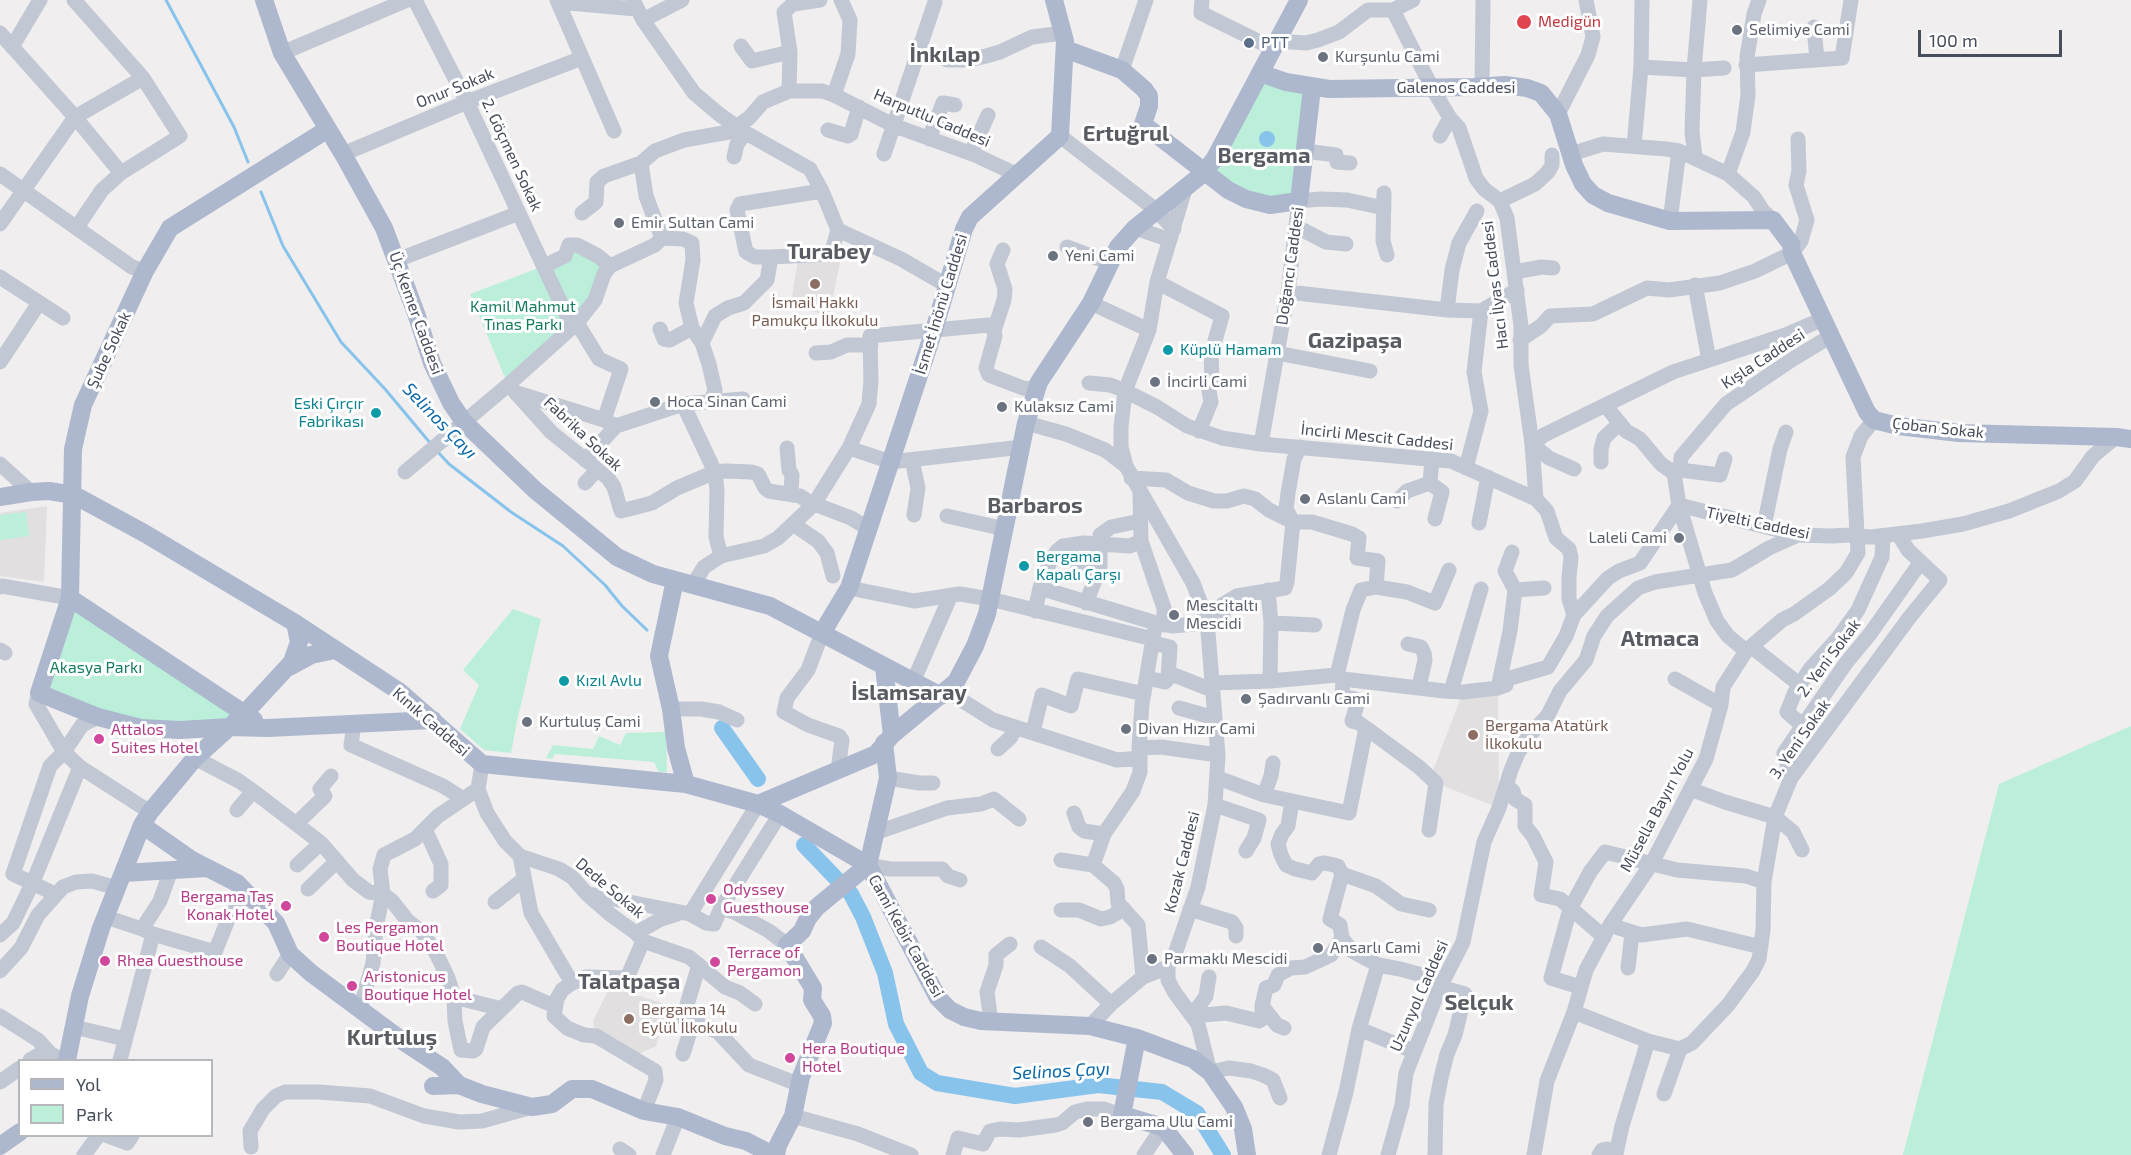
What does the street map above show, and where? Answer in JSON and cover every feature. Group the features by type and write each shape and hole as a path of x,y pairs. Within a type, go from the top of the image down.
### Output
{"main road":[{"path":"1054,0 1064,41 1060,136"},
{"path":"758,804 876,753 888,739 956,682 975,646 987,614 1026,423 1039,381 1091,303 1118,247 1135,228 1205,172 1215,158 1299,0"},
{"name":"Üç Kemer Caddesi","path":"270,2 282,53 320,134 343,154 384,228 432,363 459,425 604,548 626,561 653,574 770,606 913,682 944,694"},
{"path":"1064,41 1122,70 1144,88 1149,96 1149,106 1143,124 1228,190 1270,205 1299,201"},
{"name":"Galenos Caddesi","path":"1269,56 1312,88 1482,87 1504,84 1527,88 1541,93 1558,114 1583,184 1593,195 1608,203 1670,221 1773,220"},
{"name":"Doğancı Caddesi","path":"1299,201 1312,88"},
{"name":"Şube Sokak","path":"39,693 70,598 74,495 73,449 83,405 145,271 170,228 320,134"},
{"name":"İsmet İnönü Caddesi","path":"822,633 849,588 934,330 964,229 970,217 1060,136"},
{"name":"Çoban Sokak","path":"1773,220 1791,244 1792,253 1830,336 1867,412 1874,420 1898,426 1959,433 2124,438"},
{"name":"Kınık Caddesi","path":"0,497 49,491 74,495 144,533 295,623 400,692 482,764 686,784 758,804"},
{"path":"675,580 659,656 671,709 676,748 686,784"},
{"path":"70,598 268,728"},
{"path":"68,1059 80,996 106,917 146,818 195,758 244,714 285,670 295,656 299,642 295,623"},
{"path":"285,670 311,655 335,650"},
{"path":"434,1086 459,1085 482,1094 532,1107 552,1104 572,1089 592,1089 644,1111 678,1117 725,1136 746,1141 775,1155 793,1116 801,1077 823,1023 822,1016 812,1000 813,988 787,945 802,931 808,918 820,904 864,868 888,778 884,667"},
{"path":"39,693 98,717 141,728 180,730 230,727 268,728 433,720"},
{"name":"Cami Kebir Caddesi","path":"758,804 780,814 864,868 938,998 950,1010 964,1017 991,1022 1090,1026 1136,1045 1193,1059 1210,1072"},
{"path":"146,818 192,860 237,883 276,923 290,954 311,973 404,1042 442,1067 459,1085"},
{"path":"120,881 171,870 207,868"},
{"path":"1136,1045 1123,1110 1163,1127 1185,1155"},
{"path":"1210,1072 1234,1107 1243,1129 1247,1155"},
{"path":"0,1146 18,1133"}],"street":[{"path":"12,47 40,0"},
{"path":"74,0 143,78 180,136 121,173 102,190 77,227"},
{"path":"282,53 407,0"},
{"name":"2. Göçmen Sokak","path":"415,0 467,102 574,325 599,359 621,369 610,423"},
{"path":"557,1 637,10 682,0"},
{"path":"789,91 790,52 784,12 792,2 820,0"},
{"path":"834,95 848,54 850,20 841,0"},
{"path":"1122,70 1146,0"},
{"path":"1202,0 1201,13 1269,56 1339,32 1368,10 1393,10 1413,0"},
{"path":"1482,87 1483,0"},
{"path":"1558,114 1588,55 1593,37 1586,0"},
{"path":"1634,146 1641,68 1642,0"},
{"path":"1695,157 1692,132 1700,0"},
{"path":"1728,174 1743,132 1748,95 1746,65 1750,33 1759,0"},
{"path":"1746,65 1842,58 1851,0"},
{"path":"557,1 614,131"},
{"path":"884,154 935,2"},
{"path":"637,10 694,93 742,130 810,169 822,191 838,230 831,254 756,257 746,252 737,210 740,204 822,191"},
{"name":"Hacı İlyas Caddesi","path":"1393,10 1432,88 1450,118 1459,128 1476,178 1484,189 1500,201 1507,218 1521,326 1521,366 1532,444 1536,499"},
{"path":"1814,27 1817,60"},
{"path":"0,33 75,117 121,173"},
{"path":"947,60 969,60 986,56 1032,37 1064,41"},
{"path":"741,46 752,61 790,52"},
{"name":"Onur Sokak","path":"343,154 467,102 582,58"},
{"path":"1641,68 1694,70 1724,68"},
{"path":"0,224 75,117 143,78"},
{"name":"Harputlu Caddesi","path":"742,130 749,118 764,102 789,91 822,90 935,144 1018,175"},
{"path":"935,144 943,102 955,105"},
{"path":"828,130 848,136 851,134 859,107"},
{"path":"972,159 988,115"},
{"path":"1440,136 1450,118"},
{"path":"734,157 742,130"},
{"path":"582,213 596,202 597,182 604,176 641,163 656,152 684,140 742,130"},
{"path":"1060,136 1156,210 1172,235"},
{"path":"1520,340 1541,326 1550,315 1593,314 1647,288 1670,290 1720,283 1755,271 1792,253 1801,241 1807,220 1796,184 1799,171 1798,139"},
{"path":"1570,148 1603,144 1679,151 1728,174 1754,197 1763,211 1773,220"},
{"path":"1305,151 1336,155 1338,162 1350,164"},
{"path":"1670,221 1679,151"},
{"path":"1500,201 1535,184 1548,172 1552,165 1552,155"},
{"path":"641,163 646,196 662,238"},
{"path":"0,174 132,267 145,271"},
{"path":"1129,472 1121,447 1125,391 1149,330 1157,282 1185,189"},
{"path":"1299,201 1321,199 1384,201 1383,241 1387,255"},
{"name":"Doğancı Caddesi","path":"1261,444 1288,292 1299,201"},
{"path":"1447,310 1452,270 1459,243 1477,211"},
{"path":"397,260 519,213"},
{"path":"1297,227 1326,242 1346,244"},
{"path":"1135,228 1172,235"},
{"path":"838,230 901,260 946,285"},
{"path":"405,472 459,425 511,389 574,325 595,300 604,274 610,266 656,245 662,238"},
{"path":"662,238 683,239 692,243 693,260 686,303 692,328 702,343 715,390 711,401"},
{"path":"544,266 565,256 569,245 577,245 598,256 610,266"},
{"path":"1067,247 1110,263"},
{"path":"1003,250 997,264 1005,289 1004,300 986,368 989,375 1023,388 1030,389 1039,381"},
{"path":"702,343 715,316 728,308 744,303 767,280 771,257"},
{"path":"1514,272 1542,267 1553,268"},
{"path":"0,278 63,318"},
{"path":"1157,282 1222,316 1211,355 1212,379 1209,391 1211,402 1199,431"},
{"path":"1695,285 1709,360"},
{"path":"1288,292 1447,310 1481,311 1516,290"},
{"path":"0,362 39,303"},
{"path":"1091,303 1149,330"},
{"path":"1466,468 1480,411 1474,372 1481,311"},
{"path":"1574,469 1549,458 1532,444 1544,435 1673,372 1788,334 1823,319"},
{"path":"693,585 704,567 720,556 764,546 778,538 814,504 849,448 869,404 870,336 989,325 994,331"},
{"path":"660,328 664,339 670,340 692,328"},
{"name":"Kışla Caddesi","path":"1677,472 1681,457 1726,404 1793,358 1830,336"},
{"path":"816,353 831,352 848,345 871,345"},
{"path":"1277,353 1370,371"},
{"name":"İncirli Mescit Caddesi","path":"1089,382 1110,385 1125,391 1187,426 1222,438 1261,444 1451,460 1536,499"},
{"path":"511,389 610,423 683,404 743,399"},
{"name":"Fabrika Sokak","path":"511,389 550,432 608,478 614,487 621,511 652,503 677,488 715,472"},
{"path":"683,404 715,472 716,537 720,556"},
{"path":"1605,405 1626,430 1650,448 1661,464 1677,472 1720,475 1725,459"},
{"name":"Müsella Bayırı Yolu","path":"1534,1155 1547,1081 1574,1012 1586,970 1607,931 1652,863 1706,759 1724,687 1749,649 1782,620 1813,601 1845,573 1858,553 1852,457 1861,436 1874,420"},
{"path":"585,483 610,423"},
{"path":"1026,423 1066,434 1105,450 1129,472 1166,480 1188,493 1214,501 1227,501 1244,496 1255,499 1269,510 1293,522 1312,522 1352,534 1359,538 1357,558 1378,561 1376,587"},
{"path":"1601,462 1604,438 1620,423"},
{"path":"1764,526 1780,448 1786,432"},
{"name":"Tiyelti Caddesi","path":"1679,505 1798,535 1871,537 1891,535 1962,524 2009,511 2059,491 2075,481 2093,456 2124,438"},
{"path":"849,448 891,462 1022,447"},
{"path":"1040,588 1164,625 1207,622 1223,618 1222,605 1227,601 1252,592 1284,588 1287,582 1293,522 1286,509 1294,459 1300,447"},
{"path":"787,448 789,470 792,475 791,494"},
{"path":"1430,483 1432,459"},
{"path":"912,460 918,488 914,515"},
{"path":"0,464 31,492"},
{"path":"715,472 758,474 769,491 791,494 851,518 868,529"},
{"name":"Kozak Caddesi","path":"1129,472 1193,583 1207,622 1218,755 1215,804 1198,887 1176,951 1168,967"},
{"path":"1677,472 1679,505 1705,593 1717,621 1728,636 1800,685"},
{"path":"1479,523 1488,477"},
{"path":"1397,501 1407,491 1430,483"},
{"path":"1430,483 1442,492 1435,519"},
{"path":"1140,492 1141,541 1164,608 1164,625 1170,646 1169,673 1165,682 1147,678"},
{"path":"1536,499 1547,512 1556,538 1569,549 1571,557 1569,599 1574,615"},
{"path":"1169,673 1212,687 1340,677 1463,692 1498,688 1506,685 1507,679 1548,667 1566,636 1574,615 1608,578 1618,571 1640,563 1679,505"},
{"path":"947,516 1005,529"},
{"path":"1086,603 1100,567 1100,535 1111,527 1140,521"},
{"path":"793,524 818,541 827,553 833,576"},
{"path":"1626,569 1638,588 1655,582 1732,570 1769,548 1798,535"},
{"path":"1802,725 1786,712 1810,669 1838,638 1858,610 1891,535 1920,563"},
{"path":"1035,611 1040,588 1050,562 1056,551 1063,546 1084,543 1130,546 1141,541"},
{"path":"1063,546 1074,561 1085,567 1100,567"},
{"path":"1498,688 1510,631 1515,590 1505,571 1512,552"},
{"name":"3. Yeni Sokak","path":"1680,1049 1692,1043 1728,1005 1759,959 1764,882 1773,840 1775,817 1791,778 1909,618 1940,580 1920,563"},
{"name":"2. Yeni Sokak","path":"1791,778 1784,753 1920,563"},
{"path":"1429,830 1436,783 1419,767 1359,723 1352,721 1357,705 1355,699 1342,696 1340,677 1353,610 1361,590 1376,587 1407,592 1435,603 1449,570"},
{"path":"0,587 70,598"},
{"path":"849,588 915,602 960,594 990,599 1170,646"},
{"path":"1515,590 1544,588"},
{"name":"Uzunyol Caddesi","path":"1388,1155 1402,1105 1404,1079 1413,1051 1440,987 1463,942 1484,842 1518,753 1528,737 1548,715 1560,691 1586,660 1594,636 1607,616 1638,588"},
{"path":"1450,691 1481,589"},
{"path":"1268,591 1271,623 1270,681"},
{"path":"913,682 951,595"},
{"path":"1271,623 1315,625"},
{"path":"1093,865 1104,834 1133,791 1140,772 1143,694 1153,641 1164,625"},
{"path":"822,633 808,670 787,698 784,712 808,725 839,736 842,740 838,770"},
{"path":"1408,644 1421,647 1424,653 1425,660 1419,687"},
{"path":"1033,732 1042,695 1071,706 1078,679 1143,694"},
{"path":"1675,679 1721,705"},
{"path":"39,693 36,704 64,752 146,818"},
{"path":"944,694 993,720 1117,760 1161,747 1218,755"},
{"path":"1179,708 1215,718"},
{"path":"671,709 701,709 719,712 737,720"},
{"path":"55,894 13,874 50,766 64,752 82,725 98,717"},
{"path":"354,724 351,745 433,781 462,798"},
{"path":"998,748 1011,737 1015,727"},
{"path":"1218,778 1264,795 1349,813 1366,728"},
{"path":"195,758 239,781 321,843 353,880 369,892 383,894 392,901 407,920 423,933 448,978 461,1050"},
{"path":"1264,795 1273,763"},
{"path":"482,764 477,789 487,813 506,841 520,856 531,913 572,983 562,990 554,1006 554,1016 567,1028 584,1035 596,1036 655,1071 656,1080 644,1111"},
{"path":"0,935 13,924 81,767"},
{"path":"296,824 325,796 320,789 331,776"},
{"path":"888,778 933,783"},
{"path":"1507,786 1514,791 1515,800 1525,805 1525,826 1533,836 1546,862 1541,895 1560,899 1570,909 1607,931 1641,935 1687,929 1761,947"},
{"path":"360,1009 370,979 376,927 383,894 380,869 384,855 415,839 462,798 477,789"},
{"path":"1690,789 1775,817 1793,832 1802,850"},
{"path":"237,810 253,791"},
{"path":"875,833 947,808 981,804 994,799 1019,819"},
{"path":"1292,801 1288,826 1278,844 1286,865 1312,873 1319,864 1338,866 1342,874 1330,919 1341,925 1342,938 1352,951 1378,965 1422,975 1440,987 1465,994 1439,1087 1436,1104 1435,1155"},
{"path":"755,1004 740,993 725,987 689,957 639,937 661,919 684,914 758,804"},
{"path":"1215,804 1258,820 1254,838 1246,851"},
{"path":"1074,813 1079,827 1084,831 1104,834"},
{"path":"587,894 684,914 714,924 721,908 780,814"},
{"path":"425,829 441,864 441,885 433,891"},
{"path":"297,865 321,843"},
{"path":"1580,987 1551,978 1570,909 1590,872 1605,852 1677,870 1746,876 1764,882"},
{"name":"Dede Sokak","path":"520,856 559,869 572,877 587,894 639,937 627,978 586,977 572,983"},
{"path":"1061,860 1093,865 1114,883 1118,903 1138,925 1140,931 1139,948 1143,977"},
{"path":"308,889 337,861"},
{"path":"864,868 942,869 948,876 960,880"},
{"path":"120,1059 148,932 171,870"},
{"path":"1342,874 1376,886 1401,904 1429,910"},
{"path":"495,902 524,879"},
{"path":"0,971 21,948 31,925 63,887 76,882 120,881"},
{"path":"106,917 215,952 229,917 248,894"},
{"path":"721,908 734,912 769,931 787,945"},
{"path":"1061,910 1079,910 1101,919 1124,909"},
{"path":"1190,909 1232,922 1236,928 1236,936"},
{"path":"1628,968 1632,933"},
{"path":"1192,1016 1226,1013 1262,1019 1266,988 1274,985 1278,975 1291,969 1305,967 1331,955 1342,938"},
{"path":"991,1022 987,993 996,965 996,955 1010,944"},
{"path":"1041,947 1070,966 1111,1004"},
{"path":"277,974 290,954"},
{"path":"699,965 683,1018 718,1032 749,1065 800,1085"},
{"path":"1329,1155 1346,1092 1359,1029 1378,965"},
{"path":"1090,1026 1111,1004 1143,977 1168,967 1168,980 1200,1030 1210,1072 1229,1068 1263,1075 1273,1080 1280,1098"},
{"path":"1192,1016 1206,996 1209,976"},
{"path":"442,1067 461,1050 476,1049 483,1027 518,993 522,992 554,1006"},
{"path":"453,997 502,1009"},
{"path":"1262,1006 1277,1025 1284,1028"},
{"path":"1574,1012 1648,1041 1680,1049 1664,1094"},
{"path":"0,1016 38,1040 50,1053 63,1059"},
{"path":"683,1054 693,1022"},
{"path":"74,1026 125,1040"},
{"path":"1359,1029 1413,1051"},
{"path":"1599,1155 1602,1150 1607,1149 1616,1154 1622,1126 1648,1041"},
{"path":"32,1059 42,1053 50,1053"},
{"path":"0,1082 18,1069"},
{"path":"251,1147 250,1131 259,1116 276,1096 285,1092 369,1096 424,1116 459,1122 482,1121 532,1107"},
{"path":"953,1155 958,1138 983,1144 990,1131 1056,1125 1075,1112 1087,1109 1123,1110"},
{"path":"793,1116 858,1134 911,1155"},
{"path":"667,1153 678,1117"},
{"path":"1144,1155 1163,1127"},
{"path":"84,1155 97,1137"},
{"path":"111,1137 128,1143 131,1137"}],"shaded area":[{"name":"İsmail Hakkı Pamukçu İlkokulu","path":"799,255 840,262 829,315 790,307"},
{"path":"47,506 44,582 0,576 0,513"},
{"name":"Bergama Atatürk İlkokulu","path":"1498,688 1499,808 1436,783 1430,778 1463,692"},
{"name":"Bergama 14 Eylül İlkokulu","path":"614,979 629,982 627,992 661,1003 665,1017 656,1046 631,1058 596,1036 593,1021"}],"green space":[{"path":"1260,73 1312,88 1299,201 1270,205 1205,172"},
{"name":"Kamil Mahmut Tınas Parkı","path":"569,245 610,266 595,300 508,385 470,294 544,266"},
{"path":"26,512 29,536 0,540 0,515"},
{"name":"Akasya Parkı","path":"70,598 244,714 180,730 39,693"},
{"path":"513,609 541,619 511,753 484,750 460,729 479,685 463,670"},
{"path":"2131,726 2131,1155 1903,1155 1999,784"},
{"path":"666,732 667,772 659,772 654,762 555,754 552,759 546,758 553,745 593,749 599,736 620,745 626,733"}],"water":[{"path":"1264,131 1270,131 1275,139 1273,145 1264,147 1259,142 1259,136"}],"waterway":[{"name":"Selinos Çayı","path":"166,0 234,127 248,162"},
{"name":"Selinos Çayı","path":"261,192 283,246 341,342 385,389 431,444"},
{"name":"Selinos Çayı","path":"437,451 449,464 511,512 563,546 605,585 622,606 647,630"},
{"name":"Selinos Çayı","path":"722,728 758,779"},
{"name":"Selinos Çayı","path":"804,845 851,894 863,917 885,973 896,1024 921,1073 937,1083 1015,1096 1098,1085 1162,1092 1197,1113 1223,1155"}],"place":[{"name":"Medigün","path":"1524,22"},
{"name":"Selimiye Cami","path":"1737,30"},
{"name":"PTT","path":"1249,43"},
{"name":"Kurşunlu Cami","path":"1323,57"},
{"name":"Emir Sultan Cami","path":"619,223"},
{"name":"Yeni Cami","path":"1053,256"},
{"name":"İsmail Hakkı Pamukçu İlkokulu","path":"815,284"},
{"name":"Küplü Hamam","path":"1168,350"},
{"name":"İncirli Cami","path":"1155,382"},
{"name":"Hoca Sinan Cami","path":"655,402"},
{"name":"Kulaksız Cami","path":"1002,407"},
{"name":"Eski Çırçır Fabrikası","path":"376,413"},
{"name":"Aslanlı Cami","path":"1305,499"},
{"name":"Laleli Cami","path":"1679,538"},
{"name":"Bergama Kapalı Çarşı","path":"1024,566"},
{"name":"Mescitaltı Mescidi","path":"1174,615"},
{"name":"Kızıl Avlu","path":"564,681"},
{"name":"Şadırvanlı Cami","path":"1246,699"},
{"name":"Kurtuluş Cami","path":"527,722"},
{"name":"Divan Hızır Cami","path":"1126,729"},
{"name":"Bergama Atatürk İlkokulu","path":"1473,735"},
{"name":"Attalos Suites Hotel","path":"99,739"},
{"name":"Odyssey Guesthouse","path":"711,899"},
{"name":"Bergama Taş Konak Hotel","path":"286,906"},
{"name":"Les Pergamon Boutique Hotel","path":"324,937"},
{"name":"Ansarlı Cami","path":"1318,948"},
{"name":"Parmaklı Mescidi","path":"1152,959"},
{"name":"Rhea Guesthouse","path":"105,961"},
{"name":"Terrace of Pergamon","path":"715,962"},
{"name":"Aristonicus Boutique Hotel","path":"352,986"},
{"name":"Bergama 14 Eylül İlkokulu","path":"629,1019"},
{"name":"Hera Boutique Hotel","path":"790,1058"},
{"name":"Bergama Ulu Cami","path":"1088,1122"}],"district":[{"name":"İnkılap","path":"945,55"},
{"name":"Ertuğrul","path":"1126,134"},
{"name":"Bergama","path":"1264,156"},
{"name":"Turabey","path":"829,252"},
{"name":"Gazipaşa","path":"1355,341"},
{"name":"Barbaros","path":"1035,506"},
{"name":"Atmaca","path":"1660,639"},
{"name":"İslamsaray","path":"909,693"},
{"name":"Talatpaşa","path":"629,982"},
{"name":"Selçuk","path":"1479,1003"},
{"name":"Kurtuluş","path":"392,1038"}]}
